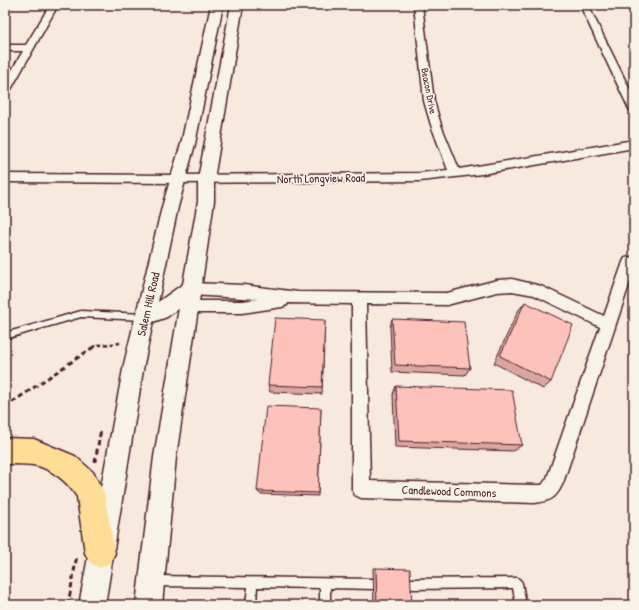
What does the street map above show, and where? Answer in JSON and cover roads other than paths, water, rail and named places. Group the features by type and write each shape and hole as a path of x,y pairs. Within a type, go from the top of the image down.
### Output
{"highway":[{"path":"5,450 34,452 66,465 83,482 90,493 100,553"}],"street":[{"path":"5,91 54,5"},
{"name":"Salem Hill Road","path":"92,605 131,379 170,207 179,179 217,5"},
{"path":"149,605 165,457 206,201 206,179 236,5"},
{"name":"Beacon Drive","path":"418,5 429,101 436,125 455,173"},
{"path":"584,5 634,109"},
{"path":"5,48 29,48"},
{"name":"North Longview Road","path":"5,178 206,179 420,177 455,173 634,144"},
{"name":"Candlewood Commons","path":"359,298 362,489 535,494 546,493 554,482 630,262"},
{"path":"145,317 166,307 191,288 244,291 298,298 446,299 497,286 518,286 536,290 608,324"},
{"path":"188,307 242,307 298,298"}],"lane":[{"path":"5,336 81,314 145,317"},
{"path":"151,581 373,584"},
{"path":"252,605 253,582"},
{"path":"325,583 325,605"},
{"path":"406,584 517,583 521,605"}]}
